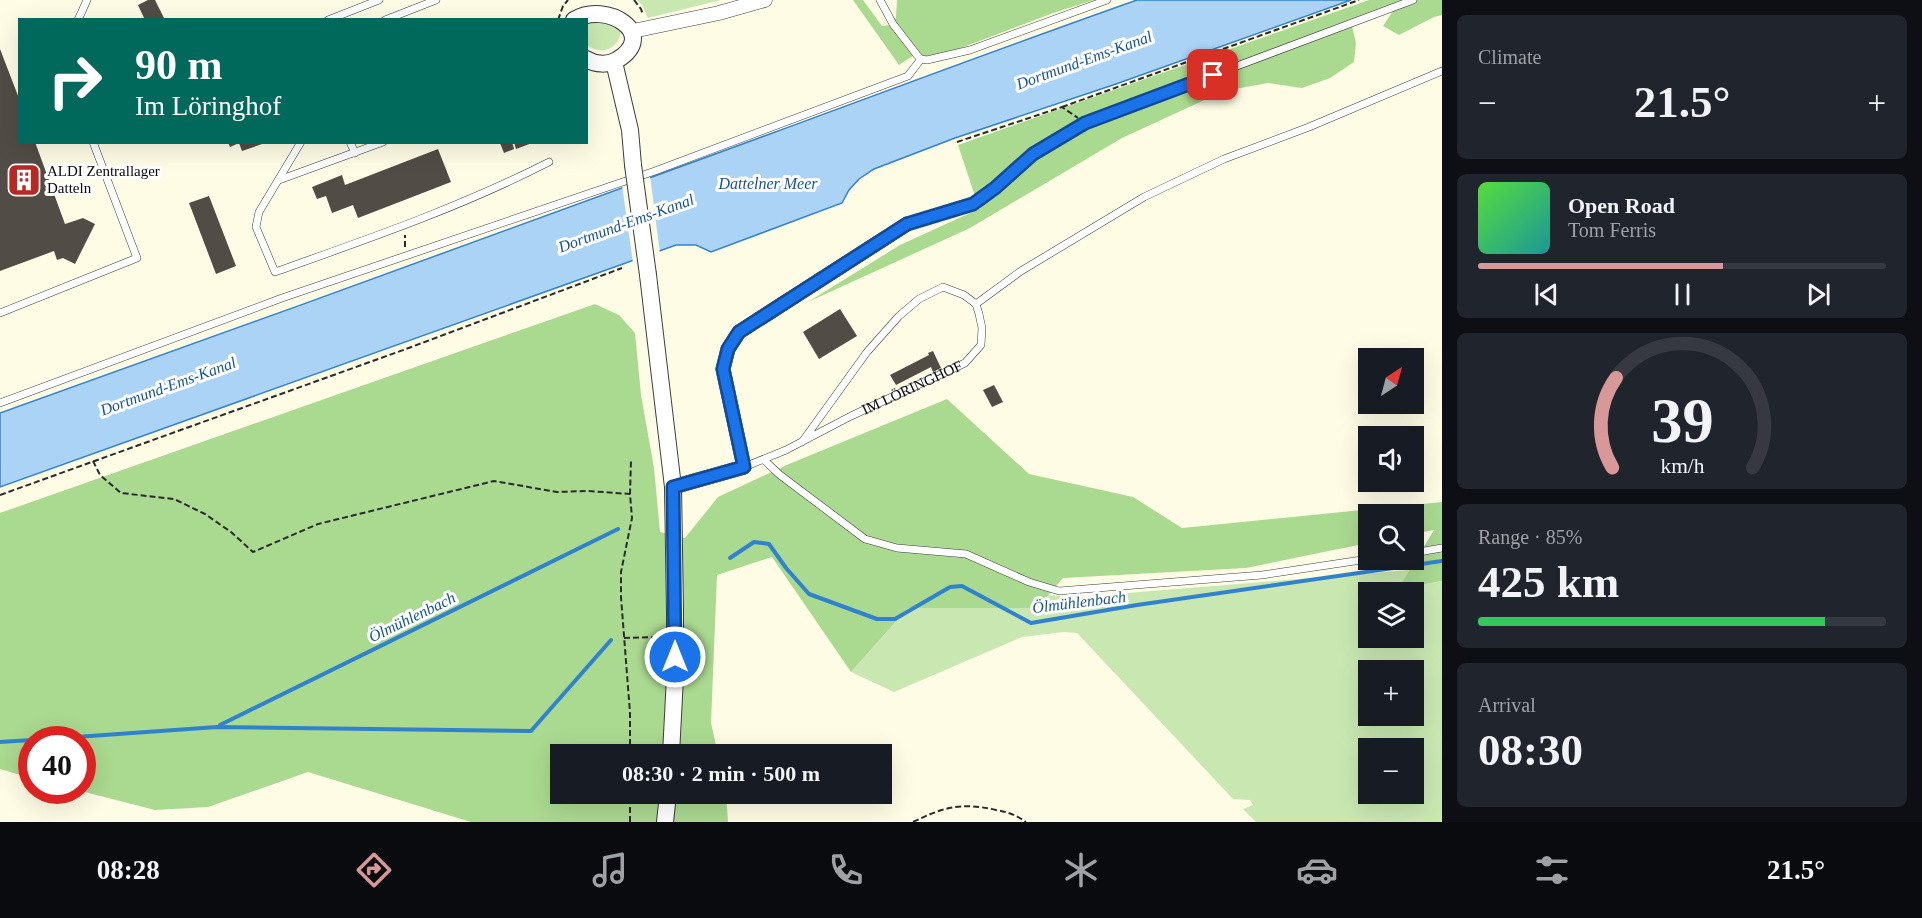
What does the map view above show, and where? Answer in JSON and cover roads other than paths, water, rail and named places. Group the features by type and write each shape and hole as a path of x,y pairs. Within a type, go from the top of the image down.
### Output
{"street":[{"path":"633,31 718,13 765,0"},
{"path":"580,6 604,2 615,4 631,20 633,31 628,50 614,62 603,64 588,60"},
{"path":"614,62 630,130 673,487 675,636 671,744"},
{"path":"744,467 723,369 728,349 739,332 907,224"},
{"name":"IM LÖRINGHOF","path":"673,487 744,467"},
{"path":"665,822 667,804"}],"lane":[{"path":"79,18 87,0"},
{"path":"333,18 379,0"},
{"path":"390,18 436,0"},
{"path":"880,0 893,24 921,59 927,60 970,51 1107,0"},
{"path":"907,224 973,204 1033,154 1085,123 1413,0"},
{"path":"0,403 282,298 655,171 908,76 921,59"},
{"path":"976,304 1021,271 1144,197 1224,159 1309,127 1442,71"},
{"path":"0,313 137,258 94,144"},
{"path":"300,144 259,212 256,227 275,272 405,226 520,177 549,162"},
{"path":"351,144 355,153"},
{"path":"279,180 378,144"},
{"name":"IM LÖRINGHOF","path":"744,467 764,460 802,442 851,417 965,363 981,345 982,328 976,304 964,295 943,287 919,298 899,316 867,352 802,442"},
{"path":"764,460 780,475 865,539 897,548 966,554 1029,582 1059,591 1262,575 1358,561"},
{"path":"1424,551 1442,548"}],"water":[{"name":"Dattelner Meer","path":"1137,0 1351,0 1116,84 955,138 874,169 859,179 849,190 842,203 711,252 696,245 676,245 0,487 0,413"}],"waterway":[{"name":"Ölmühlenbach","path":"220,725 618,529"},
{"name":"Ölmühlenbach","path":"730,558 754,542 769,544 809,594 877,619 895,619 950,587 962,586 1031,623 1137,605 1442,561"},
{"name":"Ölmühlenbach","path":"96,736 217,727 531,731 611,640"},
{"name":"Ölmühlenbach","path":"0,742 18,741"}],"place":[{"name":"ALDI Zentrallager Datteln","path":"24,180"}],"water label":[{"name":"Dortmund-Ems-Kanal","path":"1084,60"},
{"name":"Dortmund-Ems-Kanal","path":"626,223"},
{"name":"Dortmund-Ems-Kanal","path":"168,386"}]}
